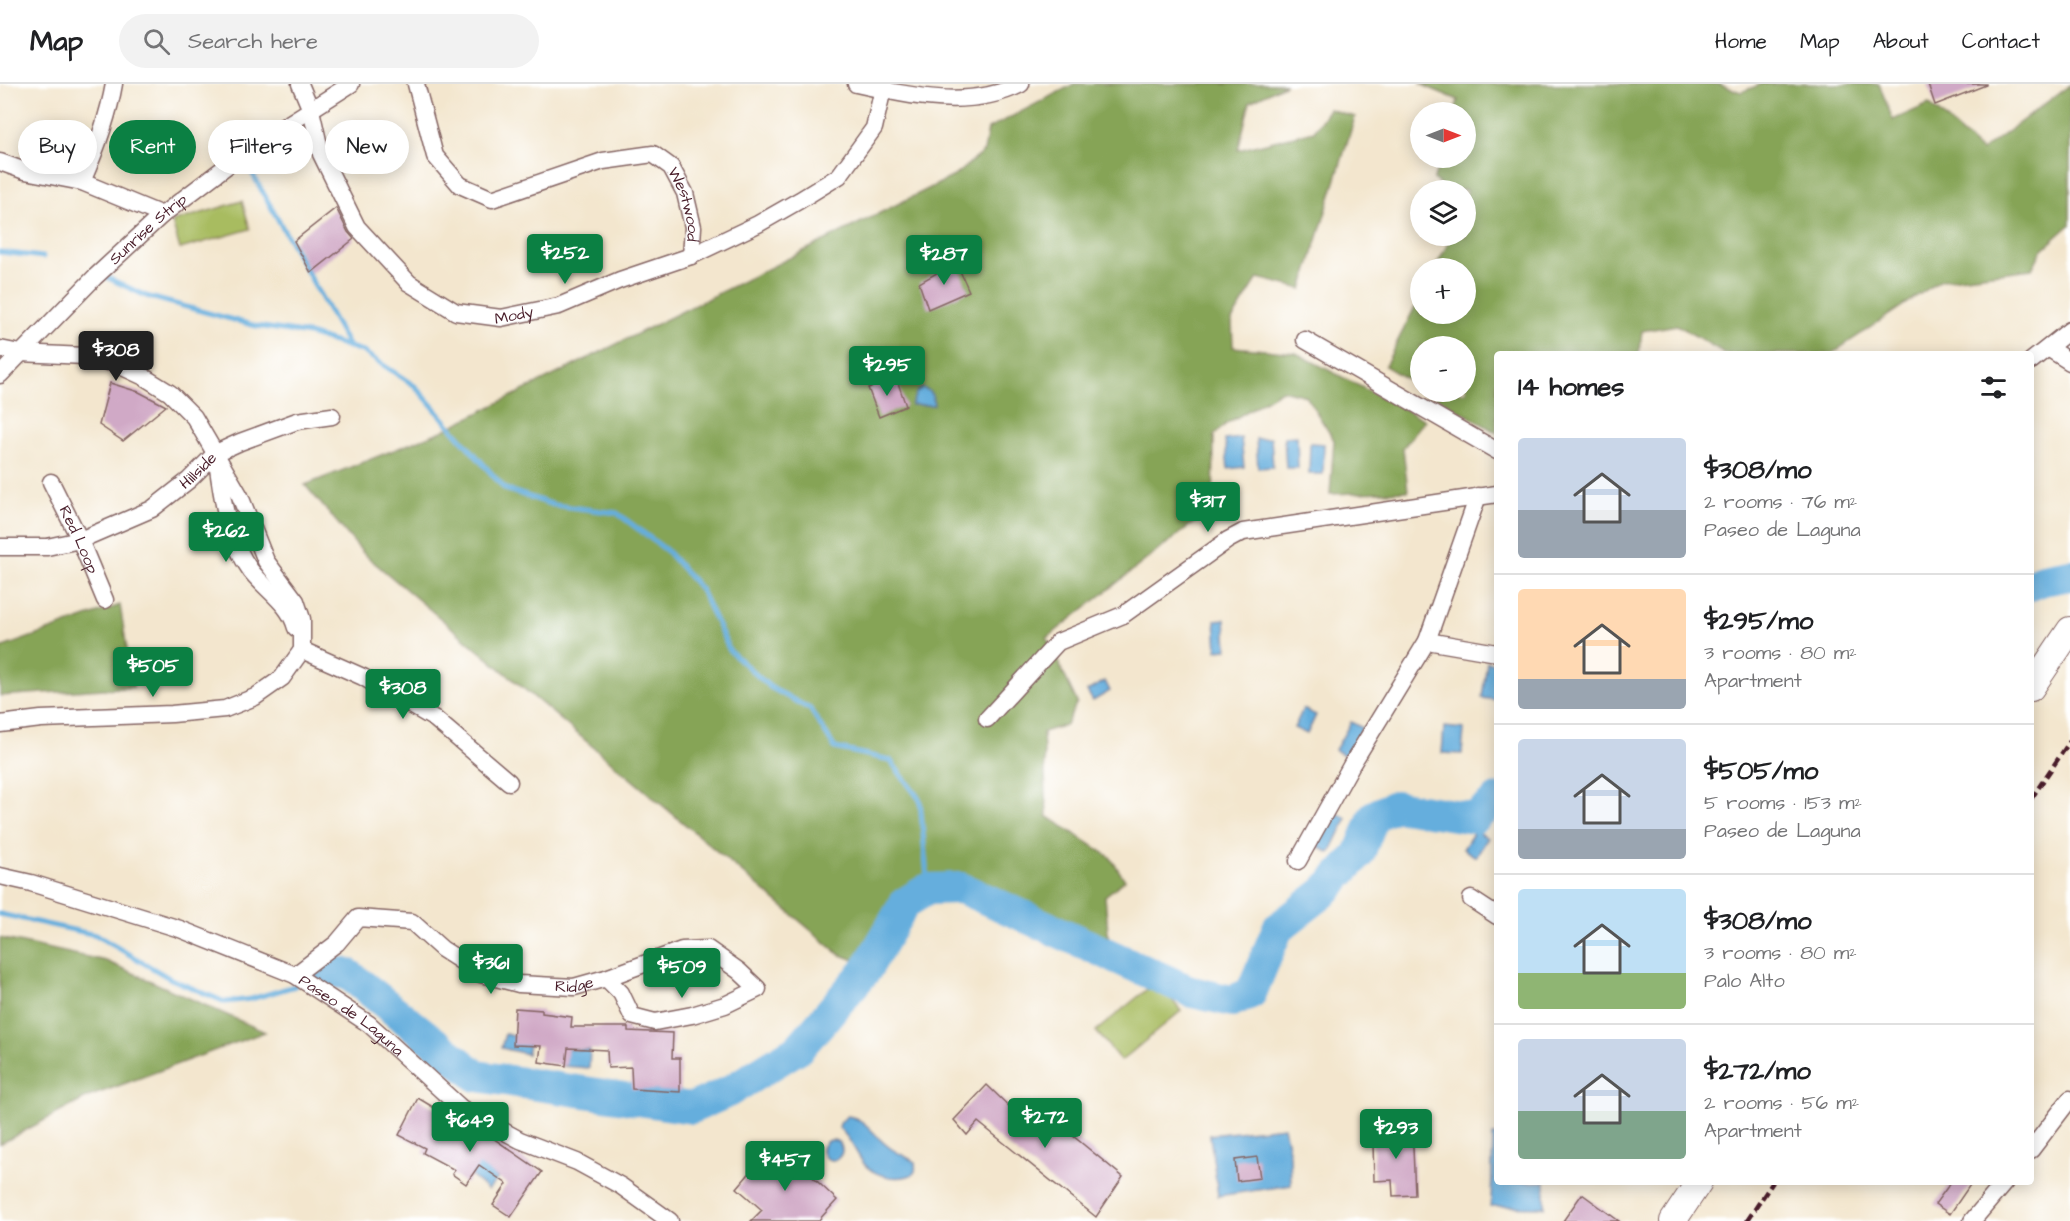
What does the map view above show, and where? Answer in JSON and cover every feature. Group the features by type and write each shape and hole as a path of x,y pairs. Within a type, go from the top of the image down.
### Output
{"main road":[{"path":"2034,684 2070,630"},
{"path":"1682,1218 1698,1185"}],"street":[{"path":"82,182 99,142 111,104 114,84"},
{"name":"Mody","path":"300,84 311,110 321,154 357,227 409,283 456,312 501,318 559,306 620,280 691,256 758,224 839,176 874,128 883,87"},
{"name":"Sunrise Strip","path":"0,375 100,273 162,214 244,153 351,84"},
{"name":"Westwood","path":"416,84 435,156 460,185 492,198 603,161 653,154 671,167 685,193 693,227 691,256"},
{"path":"856,84 947,99 979,99 1022,84"},
{"path":"0,162 25,171 82,182 162,214"},
{"path":"2034,359 2070,330"},
{"path":"1305,340 1494,449"},
{"path":"2048,348 2070,362"},
{"path":"0,349 20,353 85,356 116,364 170,393 194,417 216,453 222,501 237,547 249,569 285,606 295,622 302,650 282,678 255,697 225,710 41,719 0,724"},
{"name":"Hillside","path":"0,547 47,547 80,540 152,509 189,480 216,453 297,421 332,416"},
{"name":"Red Loop","path":"51,482 80,540 105,600"},
{"path":"987,719 1058,642 1123,615 1228,540 1243,532 1494,494"},
{"path":"1298,861 1352,764 1427,641 1478,496"},
{"path":"1427,641 1494,652"},
{"path":"302,650 363,677 435,719 509,782"},
{"name":"Paseo de Laguna","path":"0,876 31,883 180,929 295,975 369,1024 461,1108 520,1140 577,1162 621,1186 670,1221"},
{"path":"1471,899 1494,914"},
{"name":"Ridge","path":"295,975 336,943 358,918 412,922 442,949 481,974 519,984 574,987 606,978 682,950 708,949 739,971 758,989 725,1005 692,1015 655,1022 632,1016 621,993 606,978"},
{"path":"2034,1146 2070,1099"},
{"path":"1972,1221 2002,1185"}],"green space":[{"path":"1074,84 1286,84 1250,102 1238,150 1314,131 1329,109 1355,117 1302,289 1258,278 1232,320 1233,347 1296,353 1425,420 1403,448 1408,491 1330,494 1334,440 1306,396 1282,390 1226,424 1214,435 1213,517 1193,523 1047,638 1077,702 1066,725 1043,732 1047,816 1110,857 1125,880 1105,896 1110,955 961,888 928,890 904,903 857,961 839,954 364,554 305,485 442,431 954,176 984,151 988,129"},
{"path":"1420,84 1718,84 1741,92 1762,84 1879,84 1893,120 1929,104 1981,151 2070,85 2070,225 2042,250 2032,269 1941,280 1835,351 1721,351 1677,325 1642,331 1639,351 1494,351 1494,431 1445,402 1476,402 1476,336 1410,336 1410,381 1385,366 1410,317 1410,324 1476,324 1476,258 1440,258 1447,246 1476,246 1476,180 1434,179 1437,168 1476,168 1476,102 1458,102 1458,100"},
{"path":"242,201 250,229 180,249 172,222"},
{"path":"120,605 133,687 0,696 0,648"},
{"path":"0,938 106,961 265,1032 88,1097 0,1144"},
{"path":"1157,981 1181,1011 1121,1061 1096,1031"}],"water":[{"path":"922,388 931,394 934,405 911,405 917,391"},
{"path":"1297,436 1298,468 1286,468 1284,437"},
{"path":"1241,438 1244,467 1228,469 1225,440"},
{"path":"1271,438 1273,467 1258,468 1256,439"},
{"path":"1310,443 1324,444 1323,474 1309,474"},
{"path":"1225,619 1227,649 1217,650 1215,620"},
{"path":"1487,662 1494,663 1494,700 1482,698"},
{"path":"1105,681 1110,691 1093,701 1087,691"},
{"path":"1303,709 1316,715 1307,734 1294,728"},
{"path":"1351,722 1362,728 1346,756 1335,750"},
{"path":"1444,727 1464,729 1462,754 1442,753"},
{"path":"1332,811 1347,818 1330,853 1316,846"},
{"path":"1475,830 1488,838 1476,857 1463,849"},
{"path":"505,1034 530,1040 527,1054 501,1048"},
{"path":"563,1049 590,1050 589,1068 562,1066"},
{"path":"847,1116 860,1120 889,1147 915,1162 914,1173 903,1177 892,1177 876,1173 867,1167 839,1128 840,1123"},
{"path":"1284,1127 1290,1155 1291,1185 1218,1196 1210,1135"},
{"path":"1494,1135 1494,1185 1545,1185 1545,1207 1491,1206"},
{"path":"832,1140 839,1143 842,1150 839,1157 832,1160 825,1157 822,1150 825,1143"},
{"path":"475,1158 498,1178 488,1190 464,1170"}],"building":[{"path":"1928,84 1986,84 1986,85 1935,105"},
{"path":"336,208 354,239 311,273 294,241"},
{"path":"956,262 969,291 928,309 919,283"},
{"path":"896,377 906,406 879,417 868,388"},
{"path":"110,383 139,392 166,406 123,441 99,425"},
{"path":"515,1008 542,1010 542,1013 572,1017 571,1027 628,1027 628,1031 673,1033 672,1058 680,1058 680,1092 632,1089 631,1067 608,1068 607,1050 568,1048 566,1066 539,1062 541,1046 513,1045"},
{"path":"987,1085 1022,1119 1034,1104 1123,1177 1096,1217 978,1122 967,1135 954,1120"},
{"path":"418,1098 479,1135 481,1131 487,1134 542,1172 511,1217 493,1205 507,1184 479,1165 466,1184 452,1174 455,1170 423,1153 425,1148 399,1135"},
{"path":"1387,1124 1412,1124 1415,1195 1393,1196 1392,1180 1374,1181 1373,1143 1388,1142"},
{"path":"770,1149 798,1174 803,1168 837,1200 818,1221 751,1221 762,1210 737,1188"},
{"path":"1257,1157 1260,1178 1237,1181 1235,1160"},
{"path":"1949,1185 1970,1185 1950,1214 1935,1204"},
{"path":"1582,1194 1619,1221 1563,1221"}],"waterway":[{"path":"253,174 349,347"},
{"path":"0,252 43,257"},
{"path":"102,275 146,296 256,326 309,334 362,351 415,386 505,489 554,505 617,513 666,550 701,590 730,651 770,687 810,709 835,748 890,760 920,800 928,889"},
{"path":"2034,584 2070,575"},
{"path":"322,970 348,974 477,1076 692,1108 728,1092 799,1048 866,970 905,903 928,889 961,888 1192,992 1232,1001 1251,993 1278,928 1323,893 1359,854 1374,816 1395,806 1474,818 1494,802"},
{"path":"0,914 96,935 171,979 225,1002 251,999 295,986"}],"railway":[{"path":"2034,795 2070,741"},
{"path":"1747,1221 1771,1185"}]}
